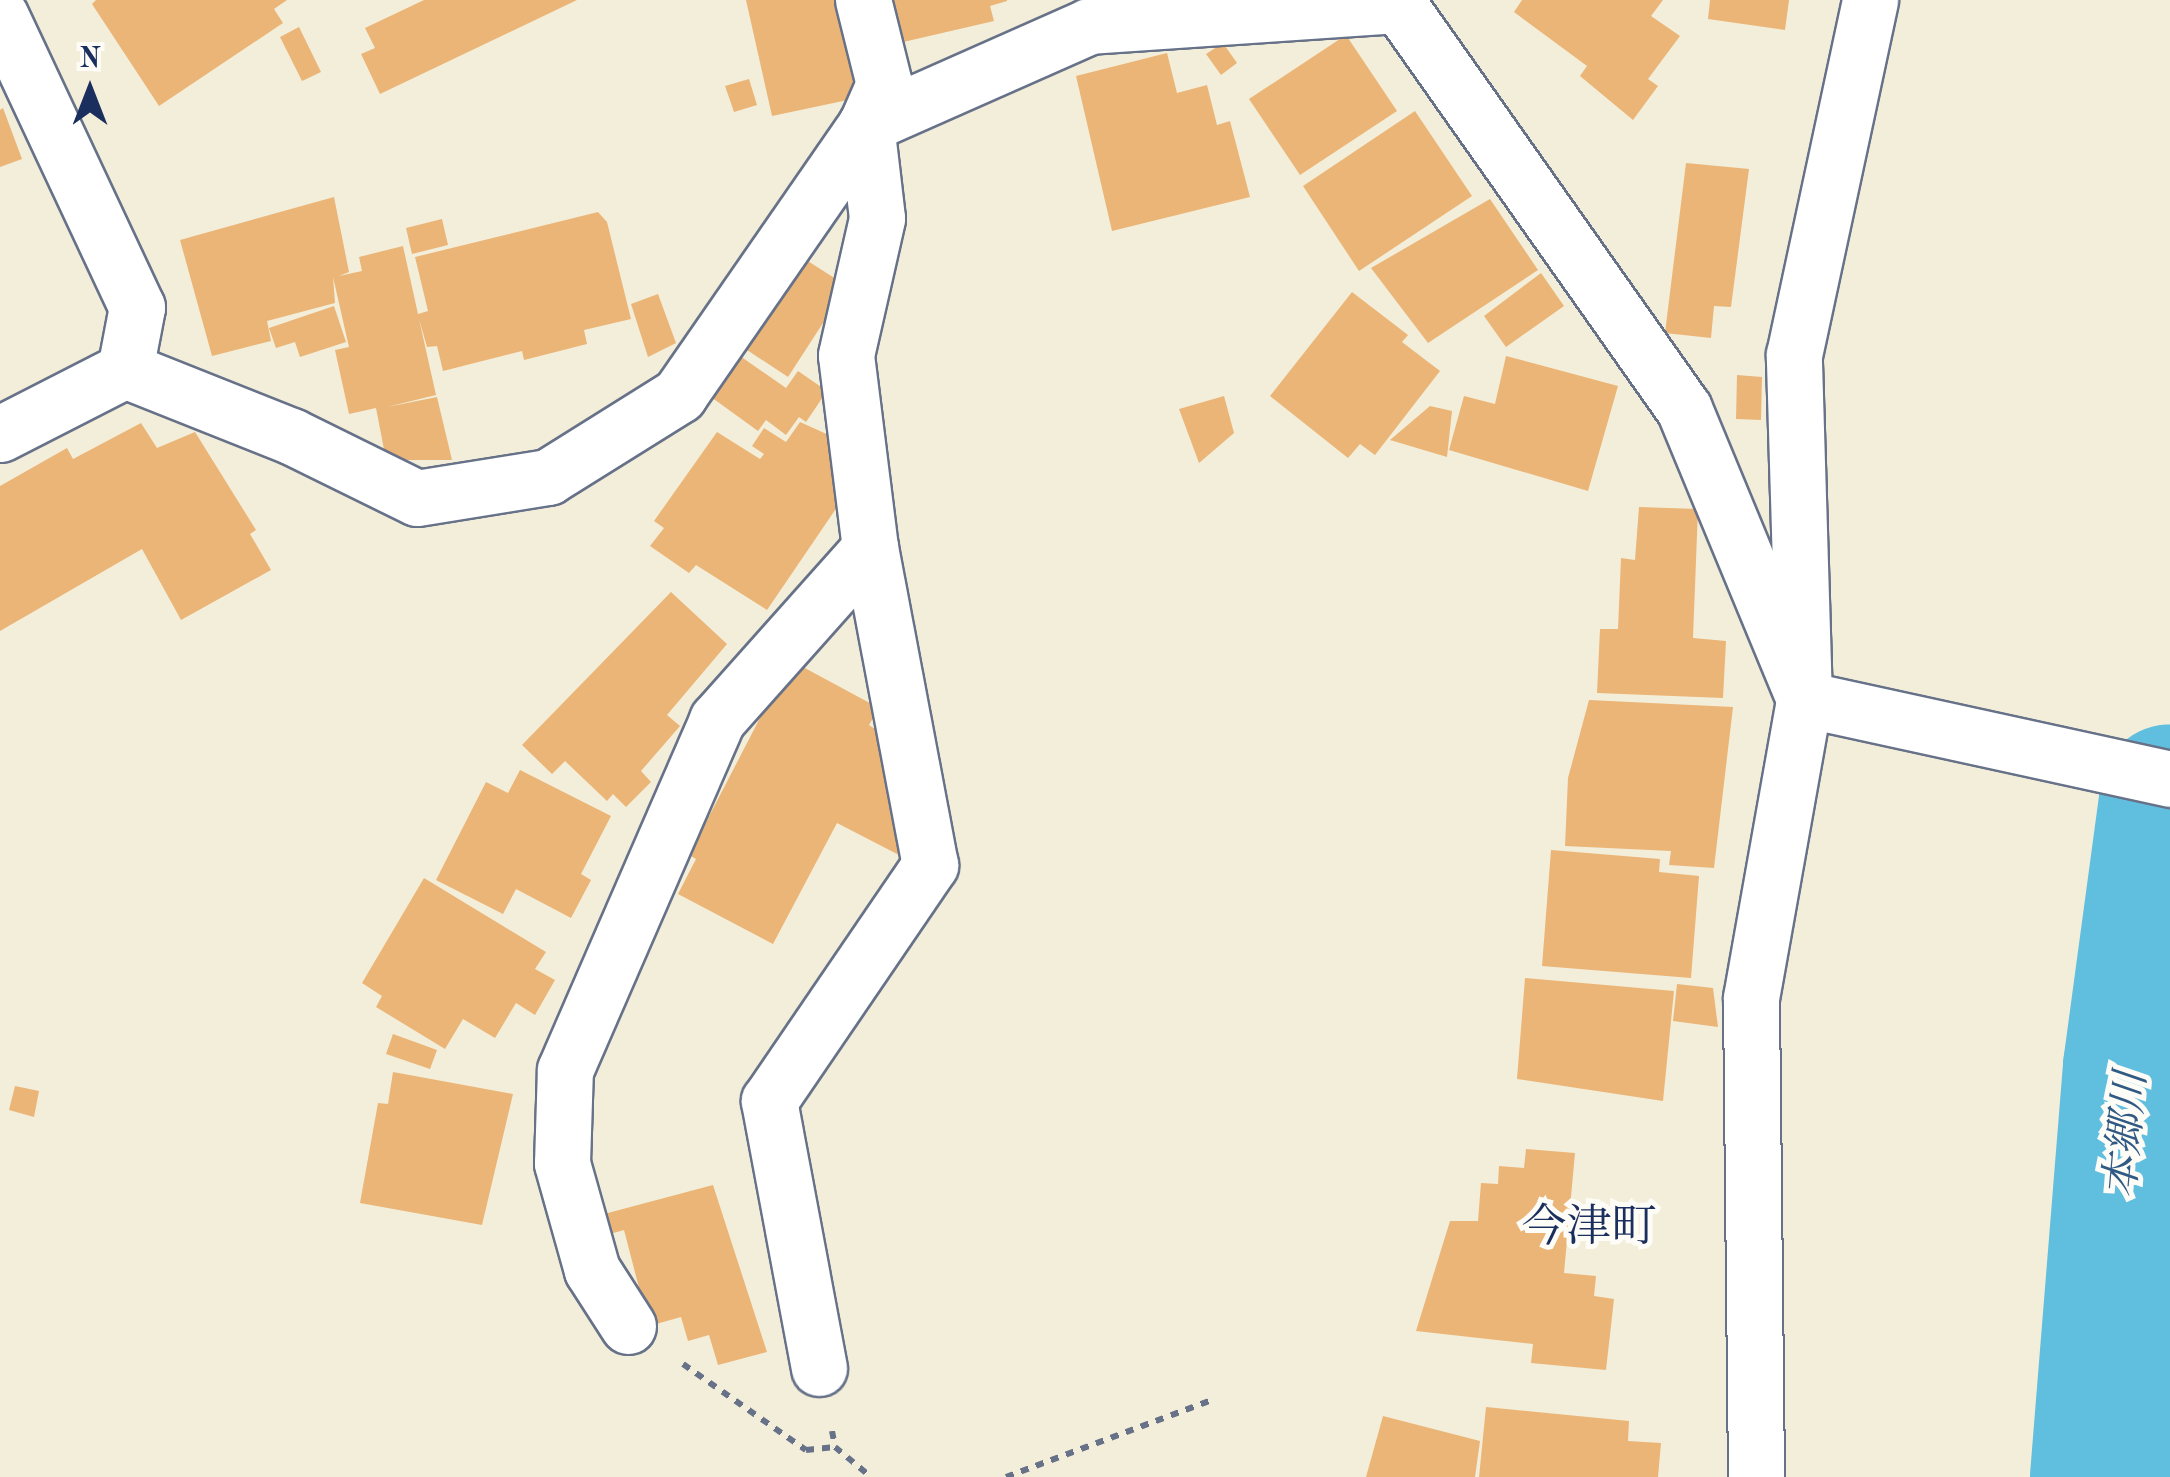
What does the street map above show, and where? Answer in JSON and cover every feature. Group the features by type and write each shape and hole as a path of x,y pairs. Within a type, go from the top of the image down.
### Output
{"street":[{"path":"0,434 125,370 292,436 418,498 548,477 679,395 866,125 884,84 862,0"},
{"path":"1756,1477 1751,998 1804,699 1794,355 1870,0"},
{"path":"866,125 1090,26 1399,5 1684,409 1804,699"},
{"path":"0,15 136,307 125,370"},
{"path":"819,1368 769,1102 930,866 870,548 846,355 877,218 866,125"},
{"path":"628,1326 592,1270 562,1163 565,1070 716,720 870,548"},
{"path":"1804,699 2170,780"}],"path":[{"path":"628,1326 806,1450 835,1447"},
{"path":"1006,1477 1216,1399"}],"building":[{"path":"96,0 287,0 274,9 283,23 159,106 92,4"},
{"path":"424,0 577,0 380,94 361,54 375,48 365,28"},
{"path":"746,0 840,0 862,97 772,116"},
{"path":"886,0 1007,1 990,6 994,21 899,43"},
{"path":"1522,0 1663,0 1651,16 1680,36 1648,79 1658,86 1633,120 1580,76 1587,66 1514,12"},
{"path":"1710,0 1789,0 1785,30 1708,19"},
{"path":"299,27 321,72 302,81 280,37"},
{"path":"1346,35 1397,111 1300,175 1249,99"},
{"path":"1223,43 1237,63 1221,75 1206,54"},
{"path":"1167,53 1177,93 1207,85 1217,125 1230,121 1250,197 1112,231 1076,76"},
{"path":"749,79 757,105 734,112 725,86"},
{"path":"3,108 22,159 0,167 0,110"},
{"path":"1415,111 1472,196 1359,271 1303,186"},
{"path":"1686,163 1749,169 1731,307 1714,306 1711,338 1665,333"},
{"path":"334,197 349,272 339,276 362,271 359,257 403,246 418,314 428,311 415,257 598,212 607,222 631,319 584,330 587,344 524,360 522,351 443,371 437,346 427,347 419,319 436,395 387,407 437,397 452,460 386,460 376,408 349,414 335,350 349,347 333,277 335,303 267,321 271,341 212,356 180,240"},
{"path":"1490,199 1538,270 1428,343 1371,268"},
{"path":"442,219 448,245 412,254 406,228"},
{"path":"803,258 847,286 788,377 744,348"},
{"path":"1541,273 1564,306 1506,347 1484,316"},
{"path":"1352,292 1408,335 1402,342 1440,371 1375,455 1360,444 1348,458 1270,396"},
{"path":"658,294 676,343 648,357 631,304"},
{"path":"334,306 346,342 300,357 295,342 276,348 269,328"},
{"path":"740,356 786,388 798,371 827,391 806,422 799,417 786,435 766,420 758,431 711,397"},
{"path":"1506,356 1618,386 1588,491 1449,450 1464,396 1495,404"},
{"path":"1737,375 1762,377 1761,420 1736,419"},
{"path":"1224,396 1234,433 1199,463 1179,409"},
{"path":"1430,406 1452,411 1447,457 1390,440"},
{"path":"800,422 842,441 846,494 767,610 696,565 689,573 650,546 664,528 654,521 717,432 760,459 764,454 752,446 764,428 786,442"},
{"path":"141,423 157,448 195,432 256,530 250,534 271,570 181,620 142,549 0,631 0,486 67,448 73,459"},
{"path":"1639,507 1698,509 1693,638 1726,641 1723,698 1597,693 1600,629 1618,629 1621,558 1635,560"},
{"path":"671,592 727,644 667,715 680,726 641,771 651,782 626,807 613,794 607,801 565,761 552,774 522,745"},
{"path":"790,660 879,708 869,725 881,733 901,824 899,855 837,823 773,944 678,894 696,859 689,855"},
{"path":"1589,700 1733,707 1714,868 1669,865 1671,851 1565,846 1568,778"},
{"path":"520,770 611,816 581,874 591,880 571,918 516,889 503,914 436,880 486,782 508,793"},
{"path":"1551,850 1660,859 1659,872 1699,876 1691,978 1542,966"},
{"path":"424,878 546,952 535,969 555,980 535,1015 516,1003 495,1038 463,1019 445,1049 376,1007 382,996 362,983"},
{"path":"1525,978 1674,991 1663,1101 1517,1079"},
{"path":"1677,984 1713,988 1718,1027 1673,1021"},
{"path":"393,1034 437,1050 430,1069 386,1054"},
{"path":"393,1072 513,1094 482,1225 360,1203 378,1103 388,1104"},
{"path":"15,1086 39,1091 34,1117 9,1110"},
{"path":"1526,1149 1575,1153 1564,1273 1596,1276 1594,1296 1614,1299 1606,1370 1531,1363 1533,1344 1416,1331 1450,1221 1478,1221 1481,1183 1498,1184 1499,1166 1524,1168"},
{"path":"713,1185 767,1352 718,1365 709,1335 688,1341 681,1317 649,1326 624,1230 610,1234 604,1214"},
{"path":"1486,1407 1629,1421 1628,1441 1661,1443 1658,1477 1479,1477"},
{"path":"1383,1416 1480,1441 1475,1477 1366,1477"}],"waterway":[{"name":"本郷川","path":"2100,1477 2133,1067 2170,795"}],"district":[{"name":"今津町","path":"1589,1230"}]}
